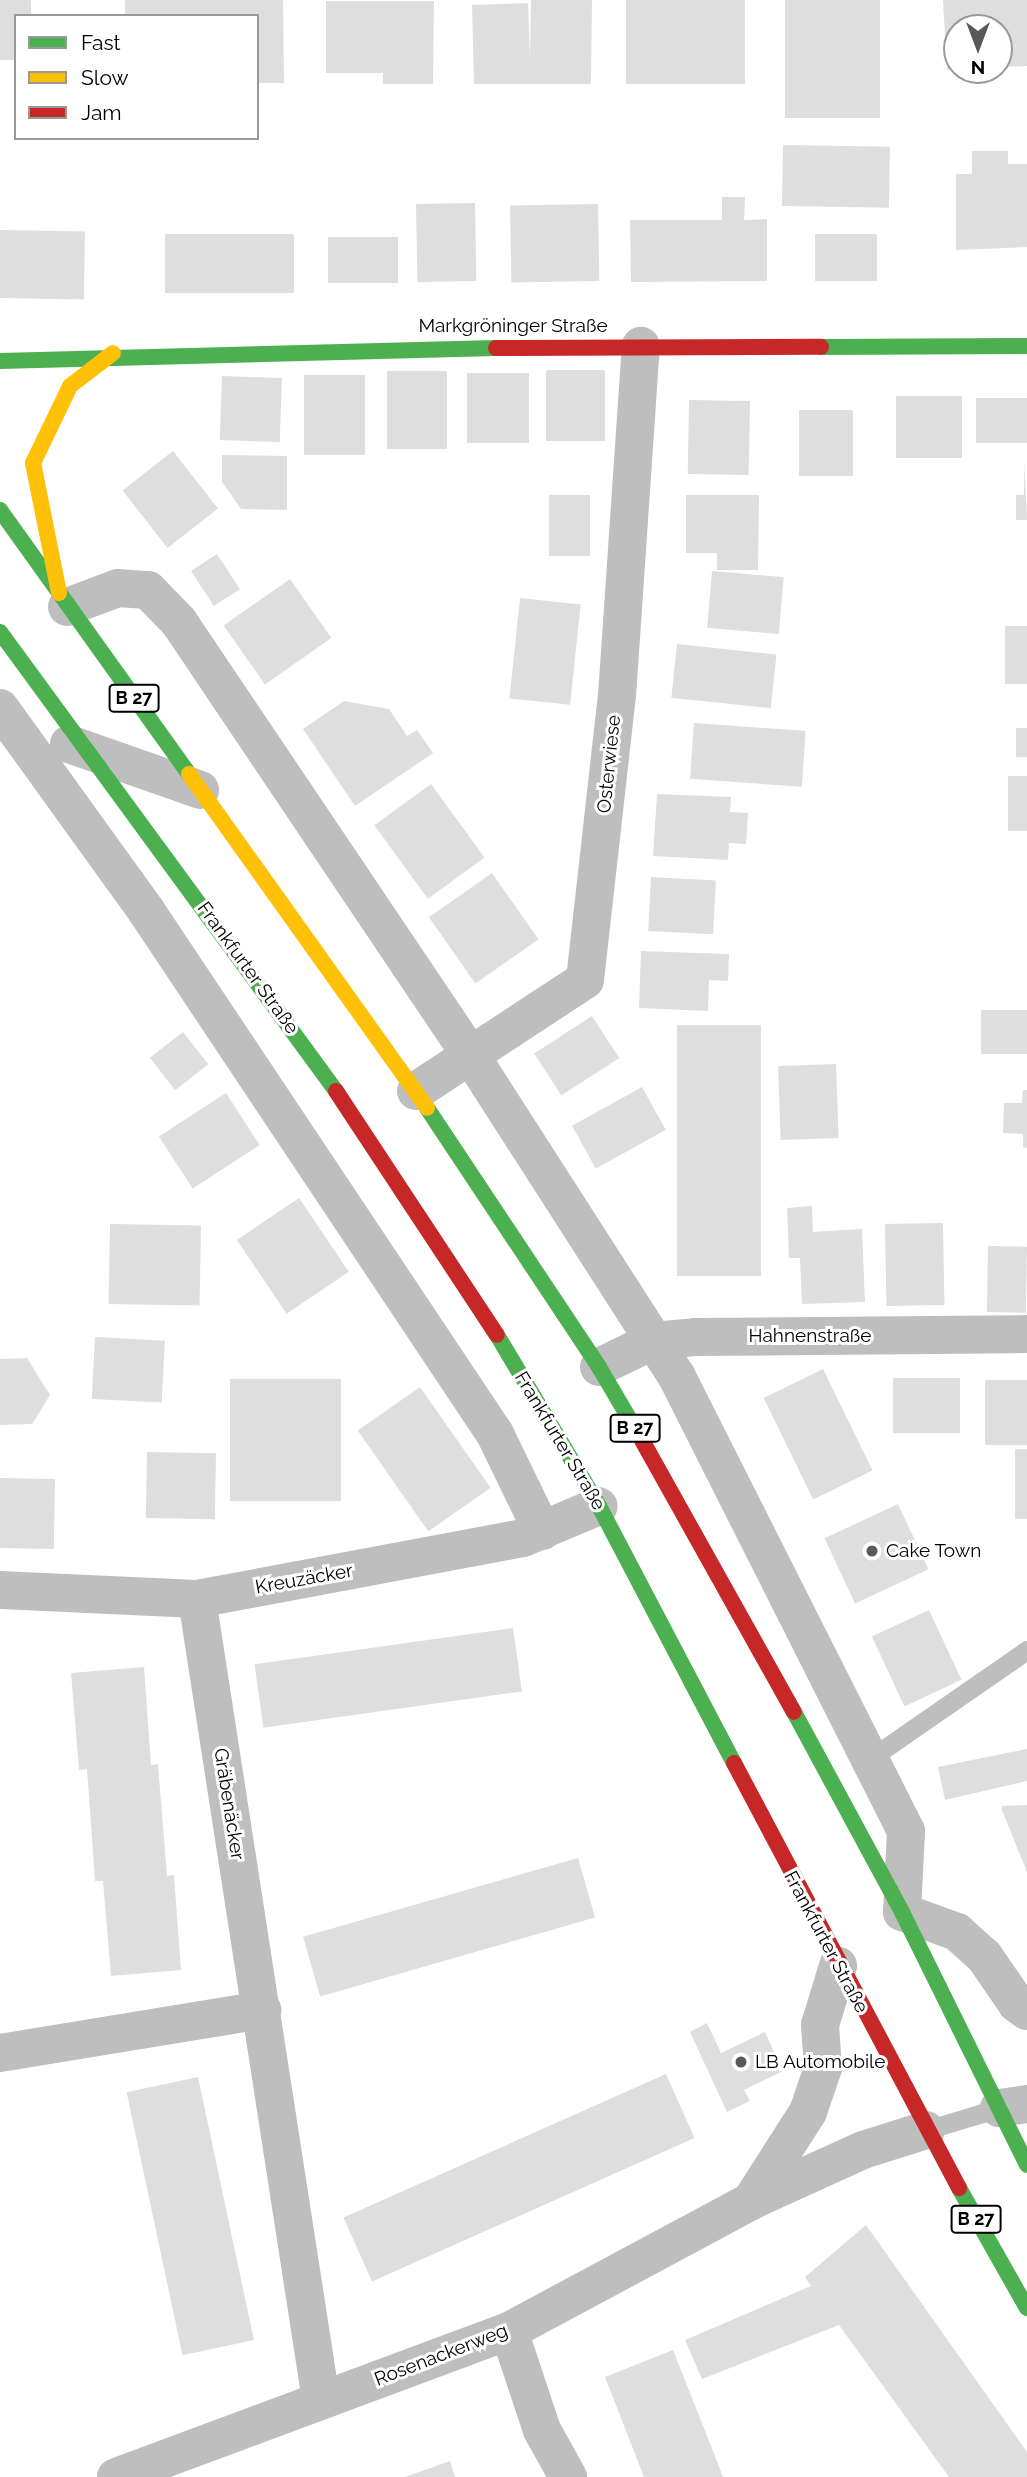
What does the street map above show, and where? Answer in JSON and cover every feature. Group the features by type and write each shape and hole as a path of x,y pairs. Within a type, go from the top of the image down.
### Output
{"main road":[{"name":"Markgröninger Straße","path":"0,361 113,353 641,346 1027,346"},
{"path":"63,600 33,463 70,387 113,353"},
{"name":"B 27","path":"0,510 416,1091 599,1367 709,1555 902,1912 1013,2106 1027,2165"},
{"name":"Frankfurter Straße","path":"0,632 91,751 363,1128 534,1393 600,1506 838,1966 926,2130 1027,2308"}],"street":[{"name":"Osterwiese","path":"416,1091 585,980 617,695 641,346"},
{"path":"63,600 118,588 148,590 179,622 471,1055 676,1375 906,1831 902,1912 957,1932 984,1956 1017,2004 1027,2011"},
{"path":"5,723 200,790"},
{"path":"5,723 147,912 495,1434 542,1531"},
{"name":"Hahnenstraße","path":"599,1367 653,1340 1027,1334"},
{"name":"Kreuzäcker","path":"0,1590 197,1599 523,1538 600,1506"},
{"name":"Gräbenäcker","path":"197,1599 321,2400"},
{"name":"Rosenackerweg","path":"751,2201 808,2112 822,2067 821,2025 838,1966"},
{"path":"0,2053 262,2010"},
{"name":"Rosenackerweg","path":"116,2477 509,2331 751,2201 863,2150 926,2130"},
{"path":"509,2331 542,2430 568,2477"}],"lane":[{"path":"868,1760 1027,1650"},
{"path":"926,2130 1013,2106"}],"building":[{"path":"0,0 31,0 31,14 14,14 14,60 0,60"},
{"path":"125,0 283,0 284,83 259,83 259,14 125,14"},
{"path":"531,0 592,0 591,84 474,84 472,5 528,3 530,58"},
{"path":"626,0 745,0 745,84 626,84"},
{"path":"785,0 880,0 880,118 785,118"},
{"path":"943,0 1027,0 1027,66 1013,66 1013,14 944,14"},
{"path":"326,1 434,1 433,84 383,84 383,73 326,73"},
{"path":"783,145 890,147 889,208 782,206"},
{"path":"972,151 1008,151 1008,164 1027,164 1027,247 956,250 956,174 972,174"},
{"path":"722,197 745,197 744,220 767,219 767,281 631,282 630,220 722,220"},
{"path":"475,203 476,281 417,282 416,204"},
{"path":"598,204 599,281 511,283 510,206"},
{"path":"0,230 85,231 84,299 0,298"},
{"path":"165,234 294,234 294,293 165,293"},
{"path":"815,234 877,234 877,281 815,281"},
{"path":"328,237 398,237 398,283 328,283"},
{"path":"546,370 605,370 605,441 546,441"},
{"path":"387,371 447,371 447,449 387,449"},
{"path":"467,373 529,373 529,443 467,443"},
{"path":"304,375 365,375 365,455 304,455"},
{"path":"222,376 282,378 280,442 220,440"},
{"path":"896,396 962,396 962,458 896,458"},
{"path":"976,398 1027,398 1027,443 976,443"},
{"path":"689,400 750,401 749,475 688,474"},
{"path":"799,410 853,410 853,476 799,476"},
{"path":"173,451 218,509 168,548 123,490"},
{"path":"222,455 287,456 287,510 241,509 222,482"},
{"path":"1024,459 1027,520 1016,520 1016,495 1024,495"},
{"path":"549,495 590,495 590,556 549,556"},
{"path":"686,495 759,495 758,570 717,570 717,553 686,553"},
{"path":"217,554 240,589 214,606 191,571"},
{"path":"712,571 784,577 779,634 707,628"},
{"path":"290,579 331,638 265,684 224,625"},
{"path":"520,598 581,604 570,705 509,698"},
{"path":"1005,626 1027,626 1027,684 1005,684"},
{"path":"677,644 776,654 771,708 671,698"},
{"path":"344,701 389,709 407,736 417,730 433,753 355,806 303,729"},
{"path":"694,723 806,731 802,787 690,779"},
{"path":"1016,728 1027,728 1027,757 1016,757"},
{"path":"1008,776 1027,776 1027,831 1008,831"},
{"path":"431,784 484,858 428,899 374,825"},
{"path":"657,794 731,797 730,812 748,813 746,844 729,843 728,860 653,856"},
{"path":"492,873 538,939 475,984 429,917"},
{"path":"651,877 716,880 713,934 648,931"},
{"path":"641,951 729,954 728,981 709,980 708,1011 639,1008"},
{"path":"981,1010 1027,1010 1027,1054 981,1054"},
{"path":"592,1016 619,1058 561,1096 534,1054"},
{"path":"677,1025 761,1025 761,1276 677,1276"},
{"path":"183,1032 208,1064 175,1090 150,1058"},
{"path":"836,1064 839,1138 781,1140 778,1066"},
{"path":"642,1087 666,1130 596,1169 572,1126"},
{"path":"1023,1090 1027,1090 1027,1148 1023,1147 1023,1134 1003,1133 1004,1103 1022,1103"},
{"path":"226,1093 260,1145 193,1189 159,1137"},
{"path":"299,1198 349,1272 287,1314 237,1240"},
{"path":"812,1206 813,1232 862,1229 865,1302 802,1304 800,1258 789,1258 787,1208"},
{"path":"943,1223 944,1305 886,1306 885,1224"},
{"path":"110,1224 201,1226 200,1306 109,1304"},
{"path":"988,1246 1027,1247 1026,1313 987,1312"},
{"path":"95,1337 165,1341 162,1403 92,1399"},
{"path":"27,1358 50,1395 32,1424 0,1425 0,1359"},
{"path":"823,1369 873,1471 813,1499 764,1398"},
{"path":"893,1378 960,1378 960,1433 893,1433"},
{"path":"230,1379 341,1379 341,1501 230,1501"},
{"path":"985,1380 1027,1380 1027,1445 985,1445"},
{"path":"420,1387 491,1488 428,1531 358,1431"},
{"path":"1015,1449 1027,1449 1027,1519 1015,1519"},
{"path":"147,1452 216,1453 215,1519 146,1518"},
{"path":"0,1478 55,1479 54,1549 0,1548"},
{"path":"898,1504 928,1569 855,1603 825,1538"},
{"path":"929,1610 962,1680 904,1706 872,1637"},
{"path":"513,1628 522,1691 263,1728 255,1664"},
{"path":"144,1667 151,1765 158,1764 167,1876 174,1875 181,1970 111,1976 103,1881 95,1881 87,1769 79,1770 71,1673"},
{"path":"1027,1749 1027,1781 945,1800 938,1767"},
{"path":"1027,1805 1027,1872 1002,1806"},
{"path":"578,1858 595,1918 320,1996 303,1937"},
{"name":"LB Automobile","path":"707,2023 721,2053 765,2032 783,2071 744,2090 750,2101 727,2112 690,2032"},
{"path":"666,2074 694,2138 372,2282 344,2218"},
{"path":"198,2077 254,2340 183,2355 127,2092"},
{"path":"866,2225 1027,2452 1027,2477 949,2477 839,2325 702,2379 685,2340 811,2286 805,2277"},
{"path":"673,2350 723,2477 644,2477 605,2377"},
{"path":"450,2461 455,2477 405,2477"}],"traffic: fast":[{"path":"821,347 1027,346"},
{"path":"0,361 496,348"},
{"path":"0,510 189,774"},
{"path":"0,632 336,1091"},
{"path":"427,1108 599,1367 643,1442"},
{"path":"497,1335 599,1506 734,1763"},
{"path":"794,1712 902,1912 1027,2165"},
{"path":"959,2188 1027,2308"}],"traffic: slow":[{"path":"59,593 33,463 70,386 113,353"},
{"path":"189,774 427,1108"}],"traffic: jam":[{"path":"496,348 821,347"},
{"path":"336,1091 497,1335"},
{"path":"643,1442 794,1712"},
{"path":"734,1763 959,2188"}],"place":[{"name":"Cake Town","path":"872,1551"},
{"name":"LB Automobile","path":"741,2062"}]}
